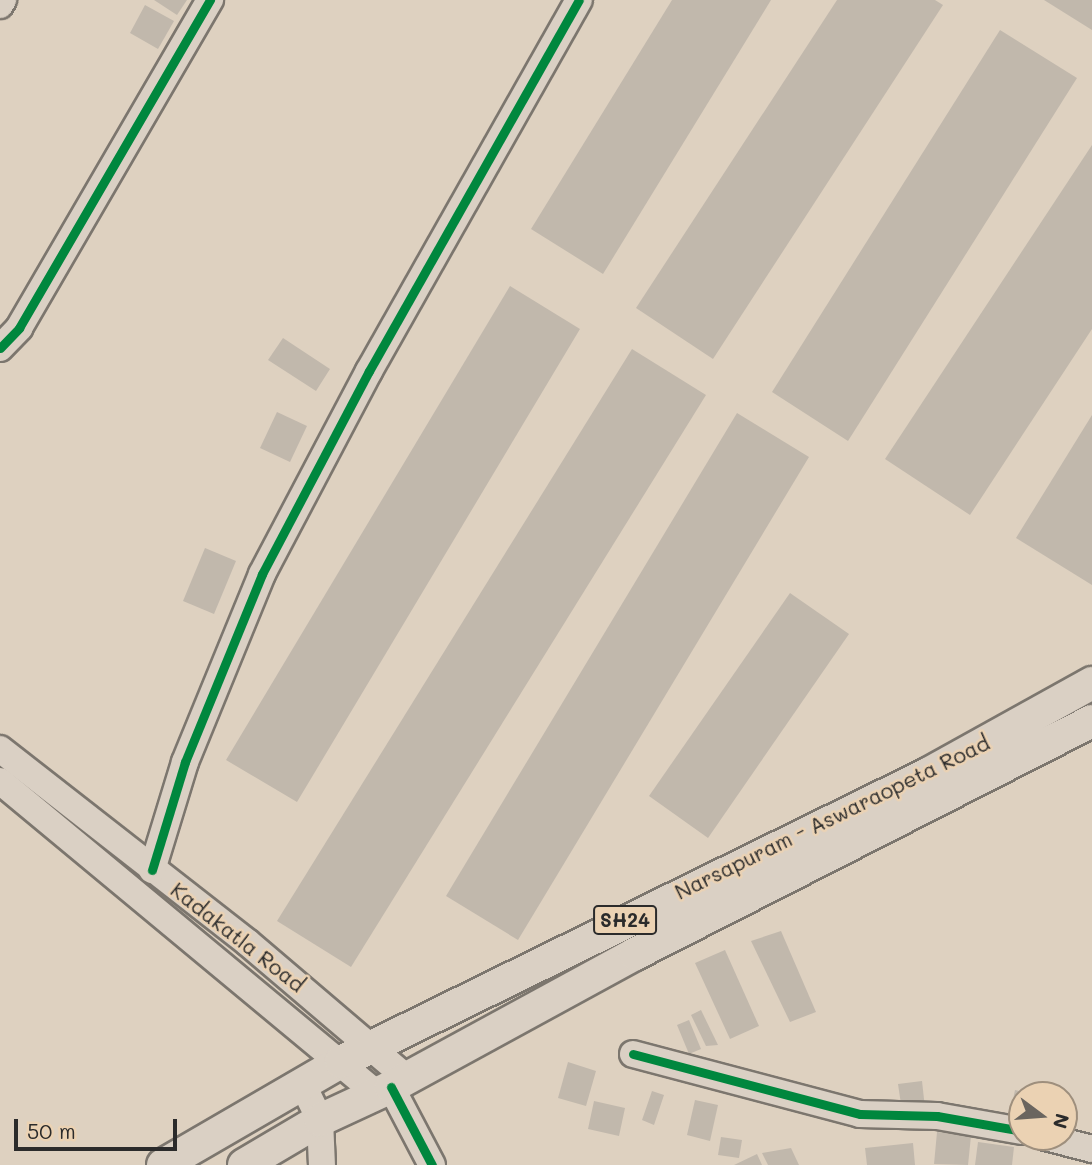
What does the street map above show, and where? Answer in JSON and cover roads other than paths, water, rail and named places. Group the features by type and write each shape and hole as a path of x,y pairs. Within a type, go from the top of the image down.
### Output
{"main road":[{"name":"Narsapuram - Aswaraopeta Road","path":"163,1165 341,1062 928,774 1092,683"},
{"name":"Narsapuram - Aswaraopeta Road","path":"244,1165 320,1120 392,1086 635,954 1092,721"}],"street":[{"path":"0,5 3,0"},
{"path":"0,348 19,328 210,0"},
{"path":"152,870 185,762 262,574 369,371 579,0"},
{"name":"Kadakatla Road","path":"0,749 374,1046 392,1086"},
{"name":"Kadakatla Road","path":"0,781 341,1062 392,1086"},
{"path":"634,1054 860,1114 937,1116 1008,1129"},
{"path":"302,1083 320,1120 323,1165"},
{"path":"392,1086 432,1165"}]}
